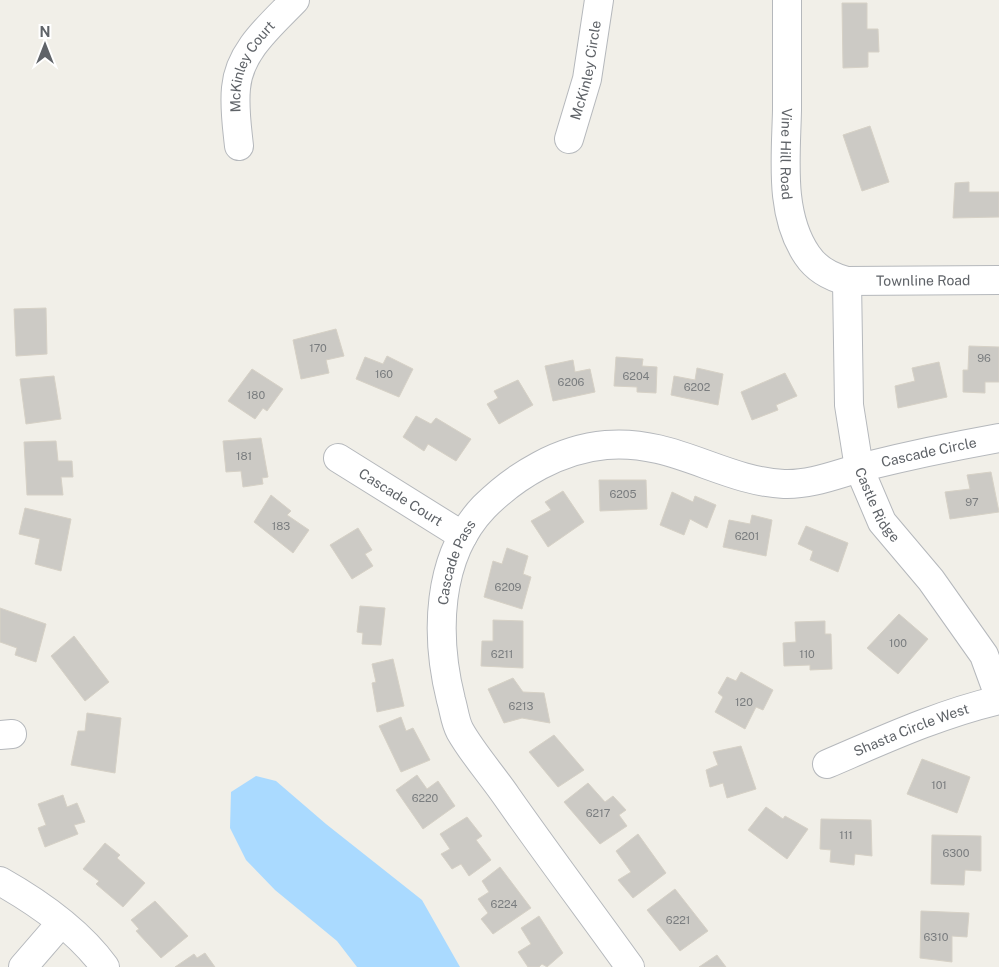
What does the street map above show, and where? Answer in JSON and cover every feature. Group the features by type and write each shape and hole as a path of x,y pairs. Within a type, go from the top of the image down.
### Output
{"street":[{"name":"McKinley Court","path":"239,146 236,86 243,63 255,41 295,0"},
{"name":"McKinley Circle","path":"569,139 587,79 600,0"},
{"name":"Vine Hill Road","path":"788,0 788,203 794,230 807,255 819,269 847,281"},
{"name":"Townline Road","path":"847,281 999,280"},
{"name":"Castle Ridge","path":"847,281 850,405 859,468 882,522 931,580 984,655 999,696"},
{"name":"Cascade Circle","path":"859,468 925,451 999,438"},
{"name":"Cascade Pass","path":"630,967 459,729 445,676 440,619 451,563 463,536 470,523 504,487 553,458 604,445 631,444 657,447 724,470 783,484 818,481 859,468"},
{"name":"Cascade Court","path":"338,458 463,536"},
{"name":"Shasta Circle West","path":"827,764 900,733 975,706 999,700"},
{"path":"0,881 38,903 96,955 105,967"},
{"path":"23,967 61,923"}],"water":[{"path":"256,776 276,781 326,824 422,900 460,967 357,967 337,941 275,890 246,860 230,828 231,792"}],"building":[{"path":"842,3 867,3 867,29 878,29 879,52 868,52 868,67 843,68"},
{"path":"870,126 889,182 862,191 843,135"},
{"path":"969,182 969,192 999,192 999,217 953,218 955,183"},
{"path":"46,308 47,354 16,356 14,309"},
{"path":"336,329 344,356 326,360 329,373 301,379 293,340"},
{"path":"969,346 999,347 999,382 985,382 985,393 963,392 963,370 968,370"},
{"path":"387,356 413,369 399,397 356,379 365,357 383,364"},
{"path":"616,357 643,359 642,366 657,367 656,393 637,392 637,387 614,386"},
{"path":"573,360 575,372 590,369 595,392 553,401 545,366"},
{"path":"939,362 947,397 898,408 895,386 915,381 912,368"},
{"path":"697,368 723,374 718,405 671,395 674,376 695,380"},
{"path":"252,369 283,389 267,411 263,408 255,419 228,401"},
{"path":"785,373 797,396 776,405 778,410 752,420 741,392"},
{"path":"54,376 61,419 26,424 20,379"},
{"path":"518,380 533,405 499,424 487,404 498,398 494,391"},
{"path":"416,416 431,424 436,418 471,439 456,461 428,444 424,451 403,437"},
{"path":"261,438 268,477 262,478 263,484 243,487 241,471 226,472 223,441"},
{"path":"56,441 58,461 72,461 73,477 61,477 63,495 27,495 24,442"},
{"path":"991,472 999,512 950,519 945,492 970,489 967,475"},
{"path":"599,480 646,480 647,509 600,511"},
{"path":"563,491 584,522 548,547 531,521 551,510 545,502"},
{"path":"672,492 693,502 695,496 716,505 707,528 690,519 684,535 660,525"},
{"path":"271,495 291,511 287,515 309,530 293,553 254,522"},
{"path":"25,508 71,519 61,571 35,564 40,539 19,534"},
{"path":"752,515 772,520 766,556 723,547 729,520 750,524"},
{"path":"806,526 848,543 838,572 810,560 813,551 798,544"},
{"path":"358,528 372,550 365,554 373,566 352,579 330,545"},
{"path":"507,548 528,556 523,574 531,577 522,609 484,597 493,561 502,564"},
{"path":"360,606 385,608 381,645 362,644 363,633 357,632"},
{"path":"0,608 46,624 36,662 15,655 17,648 0,642"},
{"path":"899,614 928,639 898,674 867,648"},
{"path":"493,620 523,621 523,668 481,666 482,641 493,641"},
{"path":"825,621 825,634 831,634 832,669 810,670 810,665 784,666 783,643 796,642 795,622"},
{"path":"74,636 109,682 85,701 51,656"},
{"path":"393,659 404,706 377,712 372,683 376,682 372,664"},
{"path":"741,672 773,690 763,710 756,707 745,729 715,712 723,697 718,693 727,677 736,681"},
{"path":"513,678 523,692 544,693 550,723 522,718 504,723 488,689"},
{"path":"87,713 121,718 115,773 71,765 78,731 85,731"},
{"path":"401,717 406,731 413,728 430,760 401,772 379,726"},
{"path":"554,735 584,770 558,787 529,752"},
{"path":"741,746 756,789 727,798 723,783 710,787 706,770 718,765 713,752"},
{"path":"922,759 970,777 957,813 907,794"},
{"path":"417,775 427,789 438,781 455,806 423,829 396,790"},
{"path":"588,783 605,802 613,796 626,810 619,815 627,826 600,844 564,802"},
{"path":"63,795 67,807 77,803 85,822 74,825 78,834 45,847 38,828 46,825 38,804"},
{"path":"766,807 783,819 785,816 808,829 787,859 748,830"},
{"path":"467,817 482,836 476,840 491,860 469,876 461,864 452,869 441,854 450,849 440,834"},
{"path":"821,819 871,820 872,856 855,854 854,865 830,862 831,850 820,849"},
{"path":"638,834 666,873 633,898 618,880 631,872 616,851"},
{"path":"932,835 981,836 981,871 965,870 964,885 931,884"},
{"path":"105,843 120,855 117,858 145,883 123,907 96,884 99,881 83,869"},
{"path":"500,867 531,908 493,934 481,919 488,913 478,899 489,892 482,881"},
{"path":"675,889 708,931 680,951 647,910"},
{"path":"155,901 188,936 161,958 136,931 139,929 131,920"},
{"path":"921,911 969,913 967,937 952,936 952,962 920,958"},
{"path":"539,916 563,953 547,967 542,964 539,967 528,967 518,952 531,944 521,928"},
{"path":"205,953 215,967 175,967 194,954 197,958"},
{"path":"717,955 726,967 699,967"}]}
